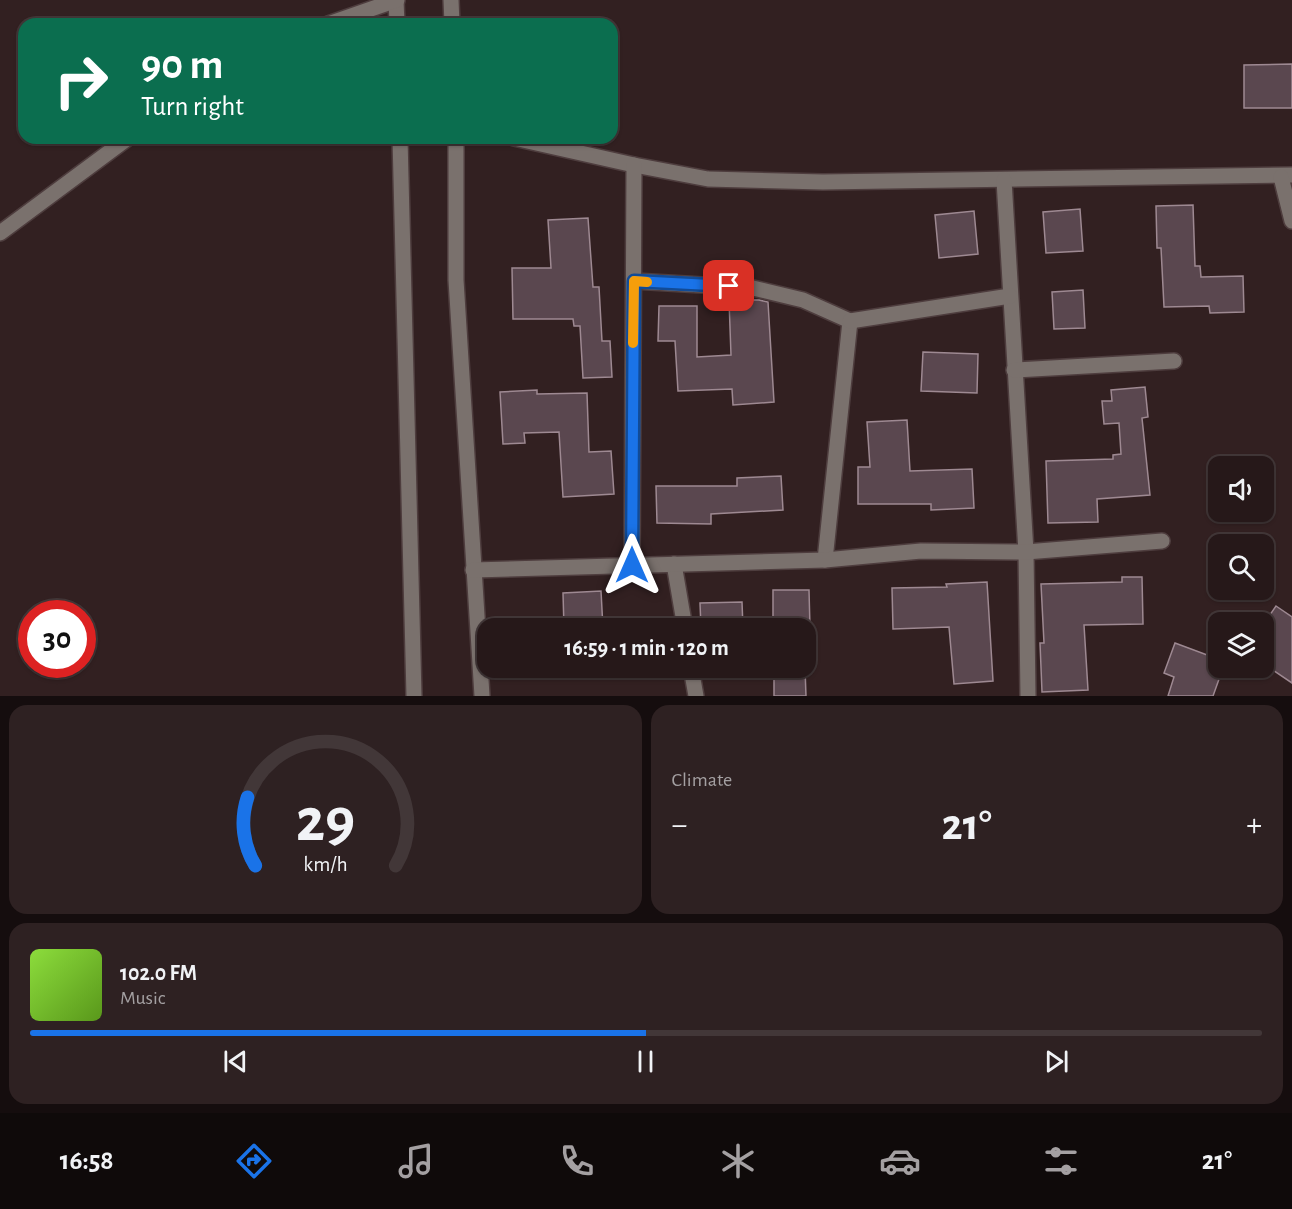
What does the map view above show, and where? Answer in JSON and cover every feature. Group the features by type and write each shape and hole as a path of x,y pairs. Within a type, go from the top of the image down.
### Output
{"street":[{"path":"345,18 397,0 397,18"},
{"path":"451,0 452,18"},
{"path":"0,233 120,144"},
{"path":"400,144 414,696"},
{"path":"456,144 456,280 482,696"},
{"path":"541,144 634,165 720,179 823,183 1286,176 1292,221"},
{"path":"632,565 634,165"},
{"path":"1004,180 1026,552 1028,696"},
{"path":"634,281 753,288 803,300 850,321 1010,296"},
{"path":"825,560 850,321"},
{"path":"1014,370 1174,361"},
{"path":"473,570 825,560 921,551 1026,552 1162,540"},
{"path":"674,564 683,618"},
{"path":"693,678 696,696"}],"building":[{"path":"1292,64 1292,108 1244,108 1244,65"},
{"path":"1193,205 1195,266 1200,266 1201,277 1243,276 1244,312 1210,313 1209,306 1164,307 1161,248 1157,248 1156,206"},
{"path":"1080,209 1083,251 1046,253 1043,212"},
{"path":"974,211 978,254 939,258 935,215"},
{"path":"588,218 593,287 599,287 602,341 610,341 612,377 583,378 580,326 574,326 573,319 513,319 512,268 551,268 548,220"},
{"path":"1083,290 1085,328 1054,329 1052,292"},
{"path":"729,300 768,302 774,402 733,405 732,389 678,391 675,341 658,341 659,306 697,306 697,357 731,355"},
{"path":"923,352 978,354 977,393 921,391"},
{"path":"1145,387 1148,417 1142,418 1150,495 1097,499 1098,522 1048,523 1046,461 1113,459 1113,455 1121,454 1119,423 1104,424 1102,401 1112,401 1111,390"},
{"path":"537,390 537,394 587,393 589,452 611,451 614,494 563,497 559,432 524,433 525,443 503,444 500,392"},
{"path":"907,420 910,471 972,469 974,508 931,510 931,504 858,504 858,467 870,467 867,422"},
{"path":"781,476 783,510 711,514 711,524 657,523 656,486 737,486 737,478"},
{"path":"1122,577 1142,577 1143,624 1084,625 1088,690 1042,692 1040,643 1044,643 1041,584 1122,582"},
{"path":"987,582 993,681 954,684 949,627 893,629 892,588 947,587 946,584"},
{"path":"773,590 809,590 810,618 773,618"},
{"path":"601,591 602,618 564,618 563,593"},
{"path":"742,602 743,618 701,618 700,603"},
{"path":"1276,606 1292,617 1292,683 1274,671 1274,612 1272,612"},
{"path":"1175,643 1208,655 1208,678 1219,678 1213,696 1168,696 1174,677 1164,673"},
{"path":"774,678 805,678 806,696 774,696"}],"slow traffic":[{"path":"633,343 634,281 647,282"}],"route":[{"path":"632,565 634,281 729,286"}]}
